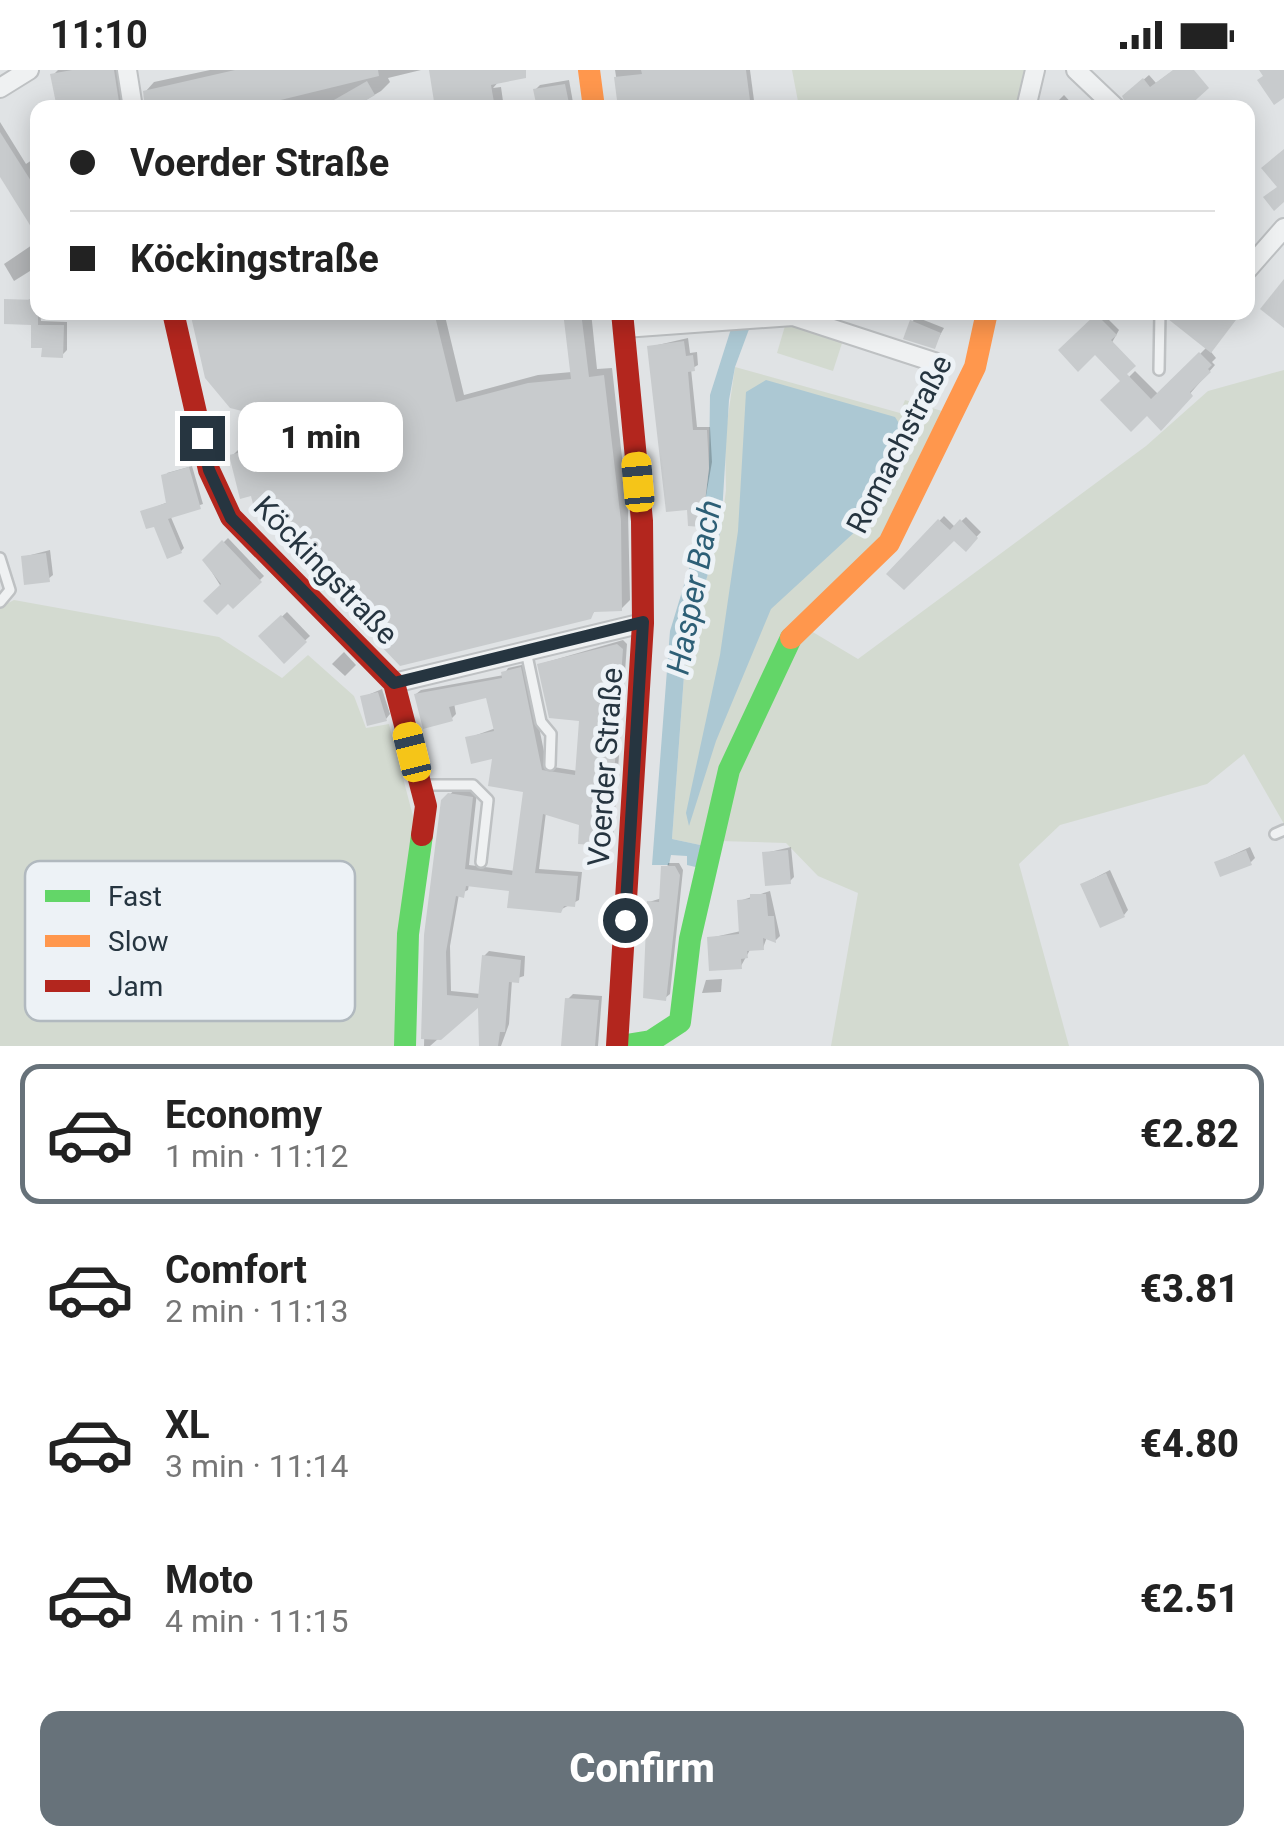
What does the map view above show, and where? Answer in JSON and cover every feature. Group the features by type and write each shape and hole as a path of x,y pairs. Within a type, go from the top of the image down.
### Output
{"street":[{"path":"0,88 29,70"},
{"path":"127,70 132,100"},
{"path":"589,70 593,100"},
{"path":"1028,100 1035,70"},
{"path":"1076,70 1108,100"},
{"path":"1255,261 1284,228"},
{"name":"Köckingstraße","path":"174,320 209,470 231,518 394,683 426,806 408,934 405,1046"},
{"name":"Voerder Straße","path":"618,1046 643,622 642,521 623,320"},
{"name":"Romachstraße","path":"805,320 934,362"},
{"name":"Romachstraße","path":"618,1046 658,1036 680,1022 690,939 729,770 786,643 889,543 975,367 984,320"},
{"path":"394,683 643,622"}],"lane":[{"path":"1159,370 1160,320"},
{"path":"0,558 10,590 0,602"},
{"path":"526,651 541,722 552,734 550,764"},
{"path":"420,786 472,785 488,800 481,862"}],"shaded area":[{"path":"792,70 1026,70 1020,100 798,100"},
{"path":"787,320 844,337 833,371 777,353"},
{"path":"735,367 900,413 905,400 942,411 887,537 793,629 705,846 672,839 686,648 721,530 726,490 725,437"},
{"path":"1284,370 1284,824 1244,754 1207,784 1060,825 1019,864 1069,1046 831,1046 858,893 818,876 786,843 719,841 750,728 806,628 858,659 1146,446 1208,391"},
{"path":"14,600 219,637 282,678 308,655 354,696 366,728 389,724 415,824 394,1046 0,1046 0,607"}],"water":[{"name":"Hasper Bach","path":"734,320 752,320 735,367 729,400 721,530 686,648 672,839 705,846 700,868 687,865 687,856 671,855 669,865 652,865 670,631 702,526 709,468 710,395"},
{"path":"766,380 895,417 906,434 889,491 858,529 771,609 716,741 689,826 686,813 720,655 738,531 746,392"}],"building":[{"path":"114,70 119,100 55,100 50,74"},
{"path":"235,70 378,70 379,76 281,100 144,100 143,91"},
{"path":"429,70 526,70 526,78 491,85 494,100 434,100"},
{"path":"641,70 746,70 750,100 617,100 614,77 642,74"},
{"path":"1173,70 1194,70 1209,88 1196,100 1124,100 1122,96 1143,78 1150,87"},
{"path":"1259,70 1284,70 1284,98 1274,105 1257,80 1263,76"},
{"path":"367,81 375,95 367,100 334,100"},
{"path":"565,84 568,100 535,100 533,89"},
{"path":"0,132 30,179 30,225 0,177"},
{"path":"1284,149 1284,202 1274,211 1263,197 1277,187 1261,168"},
{"path":"1284,279 1284,328 1260,309"},
{"path":"4,299 30,300 30,320 38,320 38,325 64,325 63,358 41,357 42,348 31,348 31,325 4,324"},
{"path":"192,320 436,320 456,402 528,383 571,379 564,320 582,320 589,377 604,375 621,521 622,611 594,612 591,619 400,666 279,539 272,512 256,516 251,496 240,499 229,455 348,426 305,421 302,408 262,416 230,408 205,378"},
{"path":"910,320 941,333 935,349 903,339"},
{"path":"1090,320 1102,320 1117,335 1111,340 1136,366 1127,374 1151,399 1199,352 1212,365 1208,369 1211,372 1190,392 1193,396 1161,431 1147,416 1131,432 1100,400 1120,381 1095,355 1078,372 1058,350"},
{"path":"1169,320 1236,320 1211,353"},
{"path":"684,341 686,356 693,355 695,371 688,372 693,430 707,430 709,468 702,527 688,526 687,510 666,512 647,346"},
{"path":"189,467 201,509 168,519 182,553 167,559 154,527 146,529 140,511 166,503 161,475"},
{"path":"938,519 950,530 960,519 978,538 966,552 954,541 904,590 886,574"},
{"path":"222,540 262,582 233,609 228,604 217,615 203,601 221,584 202,560"},
{"path":"46,553 50,582 24,585 21,556"},
{"path":"281,615 307,642 284,664 258,636"},
{"path":"617,644 623,649 609,846 578,844 579,825 543,814 535,873 578,876 575,907 564,906 561,913 507,908 509,891 466,886 464,898 456,896 446,952 447,995 478,998 482,955 521,960 519,983 509,982 505,1032 500,1032 498,1046 479,1046 478,1008 441,1040 421,1039 424,935 441,800 448,793 473,797 465,869 512,875 523,792 488,786 492,759 471,764 465,737 494,731 486,698 449,707 453,721 423,729 414,694 502,678 501,672 521,667 542,770 575,775 579,721 549,718 537,664"},
{"path":"378,692 387,721 367,726 360,696"},
{"path":"788,850 791,884 765,886 762,852"},
{"path":"1246,850 1252,865 1220,877 1214,862"},
{"path":"661,866 675,866 680,875 666,1001 643,998 647,901 659,902"},
{"path":"1106,873 1125,917 1100,928 1080,884"},
{"path":"750,894 766,894 768,916 774,916 776,943 763,938 764,950 747,951 748,958 741,959 742,969 709,971 707,937 739,934 737,900 750,899"},
{"path":"565,998 599,1000 595,1046 561,1046"}],"traffic: fast":[{"path":"620,1046 651,1041 680,1022 690,939 729,770 791,638"},
{"path":"405,1046 408,934 422,835"}],"traffic: slow":[{"path":"589,70 593,100"},
{"path":"791,638 889,543 975,367 985,320"}],"traffic: jam":[{"path":"175,320 209,470 231,517 394,683 426,806 422,835"},
{"path":"617,1046 643,623 642,521 623,320"}],"route":[{"path":"202,438 209,470 231,518 394,683 643,622 625,920"}]}
